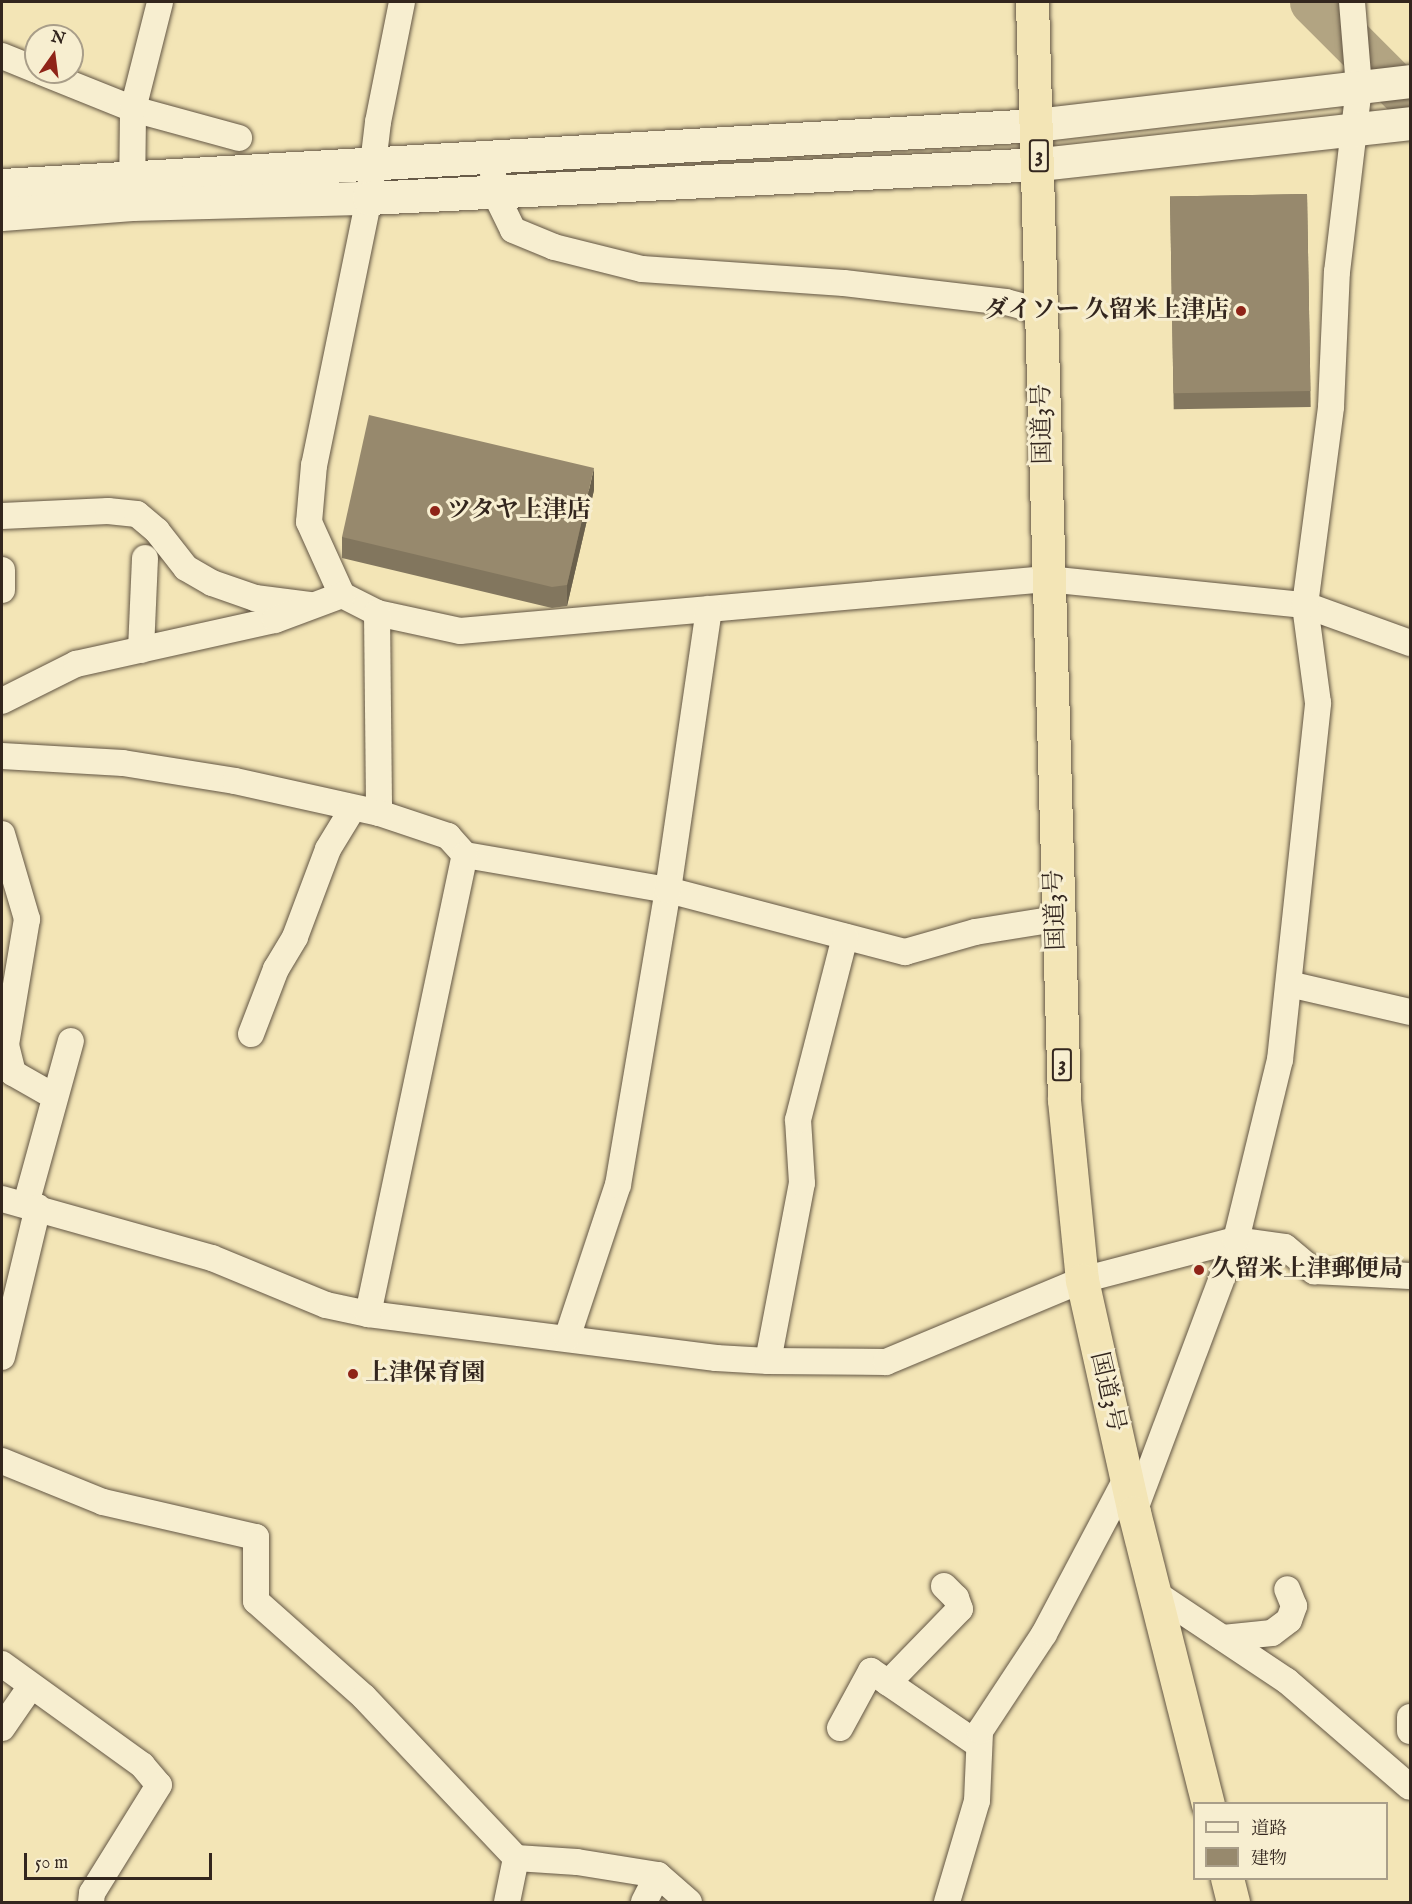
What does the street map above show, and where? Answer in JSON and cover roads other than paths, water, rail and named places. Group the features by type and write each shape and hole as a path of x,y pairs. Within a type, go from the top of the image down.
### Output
{"highway":[{"name":"国道3号","path":"1032,2 1036,125 1040,164 1040,311 1056,919 1064,1100 1082,1280 1126,1479 1208,1802"},
{"path":"1228,1880 1233,1902"}],"street":[{"path":"132,192 133,109 160,2"},
{"path":"402,2 378,122 369,198 314,465 309,522 342,595 377,612 460,631 1047,579 1305,605 1410,643"},
{"path":"1134,1512 1236,1240 1280,1060 1318,703 1305,605 1331,407 1337,272 1359,87 1352,2"},
{"path":"2,56 24,65"},
{"path":"2,214 132,192 374,165 1036,125 1410,81"},
{"path":"71,84 133,109 239,138"},
{"path":"2,185 132,192 369,198 1040,164 1410,123"},
{"path":"492,159 494,191 513,230 554,246 642,269 844,283 1006,302 1040,311"},
{"path":"2,516 108,511 137,514 157,531 186,568 212,582 255,598 314,606"},
{"path":"141,650 146,558"},
{"path":"2,570 2,590"},
{"path":"2,700 76,664 275,620 342,595"},
{"path":"567,1338 618,1185 668,890 709,609"},
{"path":"377,612 379,813"},
{"path":"2,756 123,763 235,781 379,813 448,836 465,855 668,890 905,952 975,932 1056,919"},
{"path":"251,1034 276,969 295,938 328,849 353,808"},
{"path":"2,834 27,919 8,993 6,1045 13,1073 55,1097"},
{"path":"368,1314 465,855"},
{"path":"768,1361 802,1183 798,1120 845,938"},
{"path":"1289,984 1410,1012"},
{"path":"2,1357 55,1097 70,1041"},
{"path":"2,1199 212,1258 326,1305 368,1314 768,1361 886,1362 1082,1280 1236,1240 1285,1247 1314,1271 1410,1276"},
{"path":"2,1461 103,1502 256,1537 256,1600 364,1696 516,1858 577,1862 658,1875 689,1902"},
{"path":"947,1902 977,1801 980,1731 1044,1634 1126,1479"},
{"path":"888,1683 960,1609 956,1598 944,1586"},
{"path":"1223,1638 1272,1633 1289,1620 1294,1606 1287,1589"},
{"path":"1155,1593 1287,1681 1410,1787"},
{"path":"2,1664 142,1765 159,1785 92,1893 91,1902"},
{"path":"840,1728 871,1671 979,1745"},
{"path":"2,1728 31,1686"},
{"path":"1410,1717 1410,1731"},
{"path":"507,1902 516,1858"},
{"path":"644,1902 658,1875"}],"waterway":[{"path":"1312,2 1410,100"}],"place":[{"name":"ダイソー 久留米上津店","path":"1241,311"},
{"name":"ツタヤ上津店","path":"435,511"},
{"name":"久留米上津郵便局","path":"1199,1270"},
{"name":"上津保育園","path":"353,1374"}]}
